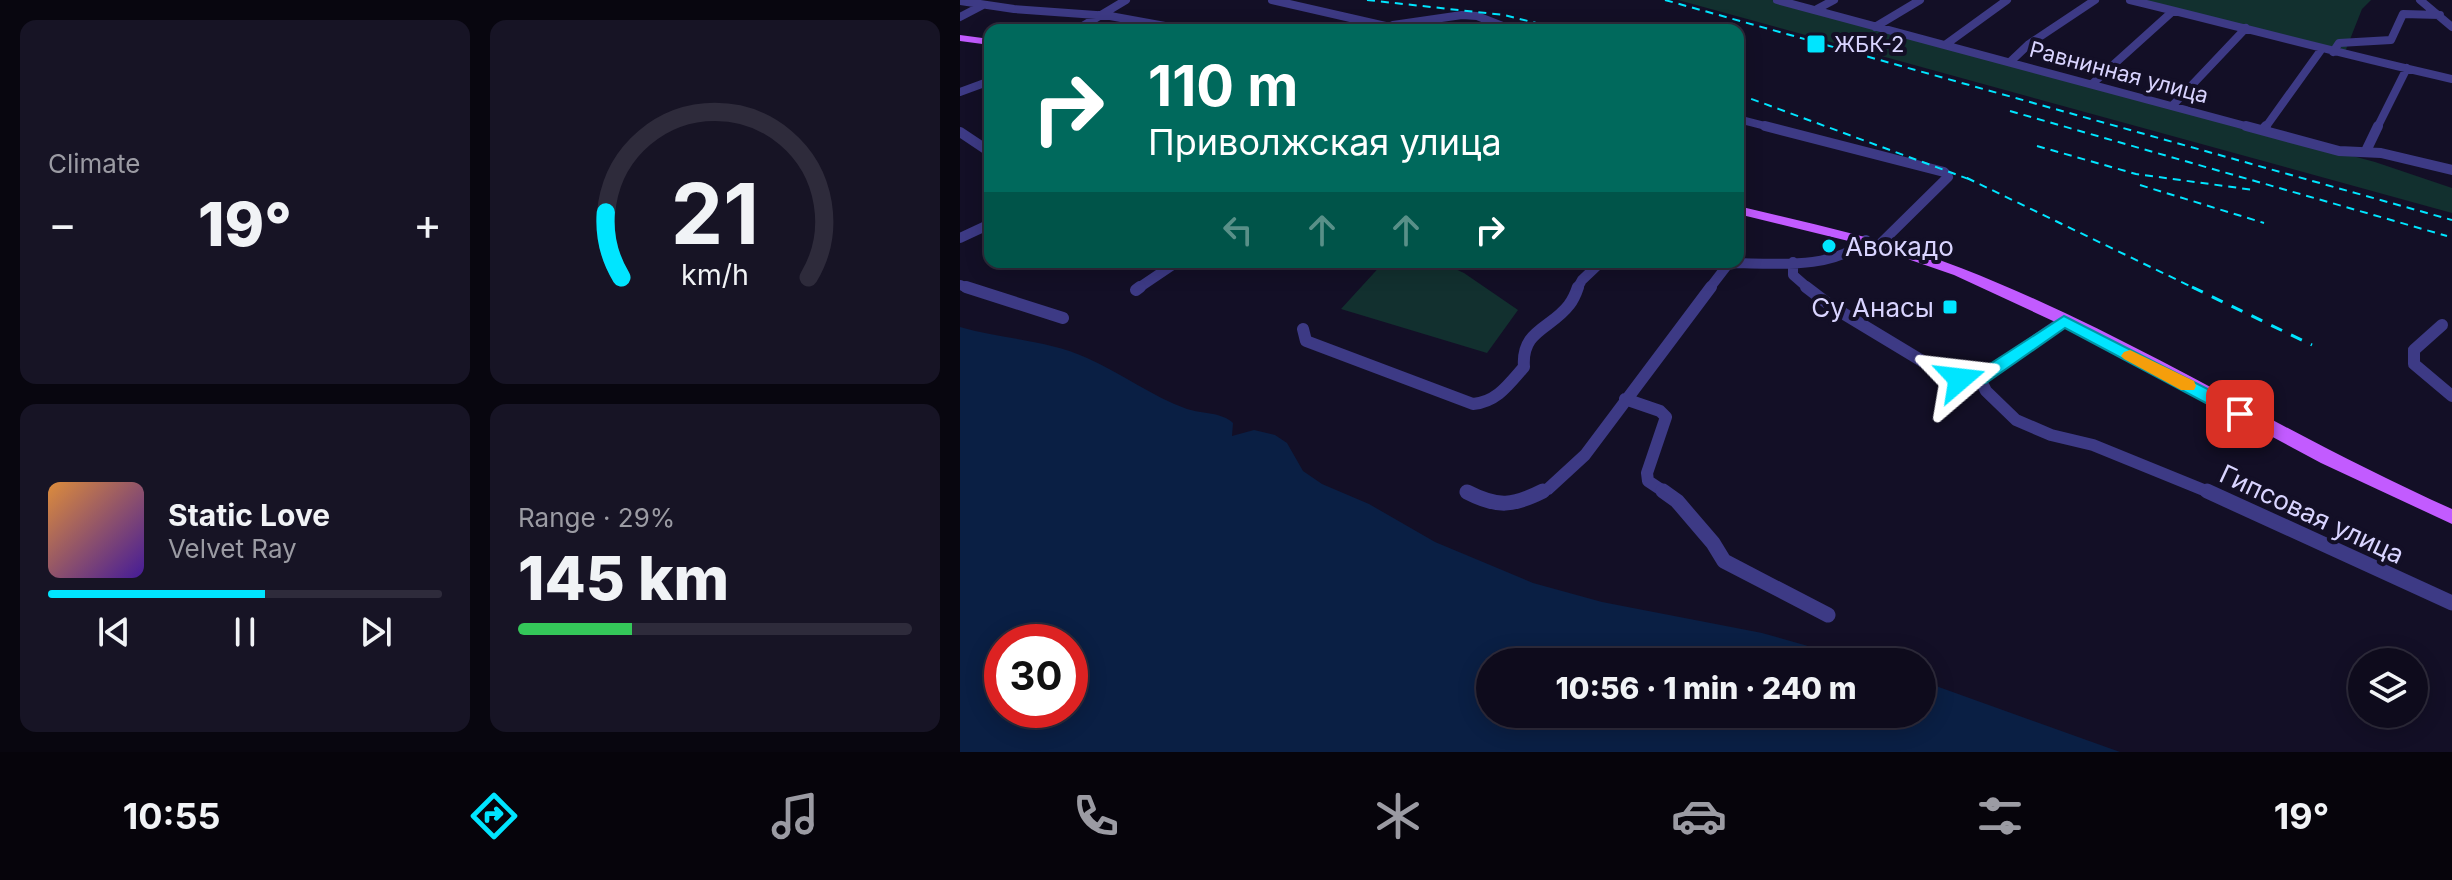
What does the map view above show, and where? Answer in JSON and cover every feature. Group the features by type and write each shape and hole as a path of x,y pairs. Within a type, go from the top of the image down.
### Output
{"main road":[{"path":"960,38 984,41"},
{"path":"1744,211 1873,242 1958,272 2064,321 2240,414 2452,517"}],"street":[{"path":"1086,24 1126,0"},
{"path":"1272,0 1381,24"},
{"name":"Равнинная улица","path":"1777,0 2339,151 2366,151 2452,170"},
{"path":"1817,9 1834,0"},
{"path":"1875,27 1920,0"},
{"path":"1945,45 2007,0"},
{"path":"2010,62 2029,44 2095,0"},
{"path":"2130,0 2321,50 2452,79"},
{"path":"2420,0 2452,27"},
{"path":"960,1 1149,24"},
{"path":"960,17 983,5"},
{"path":"960,10 1014,9"},
{"path":"2092,84 2173,11"},
{"path":"2333,52 2339,43 2391,40 2403,14 2440,15"},
{"path":"1403,24 1462,15 1477,16 1498,24"},
{"path":"2173,105 2246,28"},
{"path":"2263,130 2321,50"},
{"path":"2366,151 2407,68"},
{"path":"960,92 984,83"},
{"path":"975,87 984,89"},
{"path":"1744,121 1920,165 1944,172 1948,177 1873,242 1836,258 1744,263"},
{"path":"960,132 984,148"},
{"path":"960,238 984,227"},
{"path":"960,228 973,232"},
{"path":"1793,262 1793,275 1798,281 1831,306 1942,373 1960,379 1980,379 2064,321"},
{"path":"1136,290 1168,268"},
{"path":"1303,329 1306,341 1473,404 1484,404 1496,397 1524,367 1523,353 1531,338 1569,306 1582,280 1595,268"},
{"path":"1467,492 1500,505 1514,505 1532,499 1585,455 1725,268"},
{"path":"960,285 1063,318"},
{"path":"2442,325 2414,350 2414,364 2452,396"},
{"name":"Гипсовая улица","path":"1980,379 1986,391 2016,420 2051,435 2093,445 2220,497 2452,603"},
{"path":"1625,399 1660,411 1666,417 1666,427 1646,470 1648,481 1677,501 1713,543 1724,561 1828,615"}],"green space":[{"path":"1678,0 1772,0 2375,162 2452,188 2452,213"},
{"path":"2135,0 2371,0 2362,9 2345,52"},
{"path":"1379,268 1453,268 1518,310 1487,353 1341,309"}],"water":[{"path":"960,327 1072,352 1174,404 1228,419 1233,423 1232,436 1254,430 1275,435 1287,443 1303,471 1322,484 1369,504 1435,542 1533,583 1602,602 1762,633 1815,648 1476,648 1476,728 1936,728 1936,686 2120,752 960,752"}],"railway":[{"path":"1367,0 1504,15 1540,24"},
{"path":"1665,0 2452,220"},
{"path":"1744,96 1971,180"},
{"path":"2010,111 2447,236"},
{"path":"2037,146 2136,174 2254,190"},
{"path":"1967,178 1971,180"},
{"path":"1971,180 2196,289"},
{"path":"2140,185 2264,223"},
{"path":"2192,287 2312,345"}],"slow traffic":[{"path":"2130,356 2187,386"}],"place":[{"name":"ЖБК-2","path":"1816,44"},
{"name":"Авокадо","path":"1829,246"},
{"name":"Су Анасы","path":"1950,307"}],"route":[{"path":"1960,379 1980,379 2064,321 2240,414"}]}
